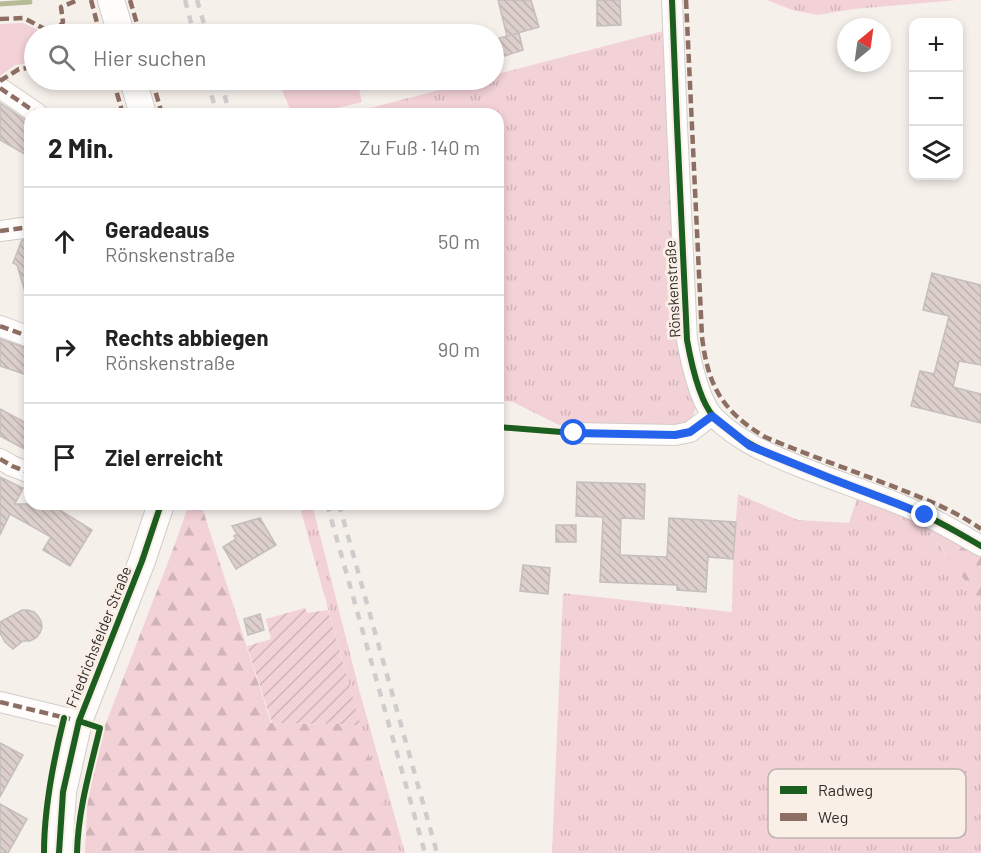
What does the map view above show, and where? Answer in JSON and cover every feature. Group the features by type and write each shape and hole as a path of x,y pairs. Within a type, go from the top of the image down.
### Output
{"main road":[{"path":"111,0 118,24"},
{"path":"136,90 141,108"},
{"name":"Friedrichsfelder Straße","path":"59,853 63,792 79,721 142,561 159,510"}],"street":[{"name":"Rönskenstraße","path":"672,0 687,340 692,369 712,416 750,446 925,515 981,546"},
{"path":"0,88 29,108"},
{"path":"0,231 24,228"},
{"path":"0,326 24,335"},
{"path":"574,433 675,435 690,432 712,416"},
{"path":"0,459 24,471"},
{"path":"0,702 79,721"}],"green space":[{"path":"767,0 957,0 854,9 817,15 792,10"},
{"path":"0,24 25,24 24,64 15,65 0,76"},
{"path":"663,31 678,341 684,375 696,407 688,422 682,426 673,428 559,425 513,402 504,401 504,108 370,108 439,90 504,90 504,72"},
{"path":"282,90 359,90 362,102 338,108 290,108"},
{"path":"738,494 798,520 849,523 857,498 921,520 981,603 981,853 552,853 563,593 732,612"},
{"path":"187,510 203,510 271,723 361,726 396,853 85,853 89,767"},
{"path":"301,510 314,510 360,693 405,853 396,853"},
{"path":"921,520 981,557 981,603"},
{"path":"305,608 307,613 328,610 361,726 272,723 247,646 271,639 266,619"}],"building":[{"path":"498,0 531,0 539,27 507,36"},
{"path":"597,0 620,0 621,25 597,26"},
{"path":"519,33 523,50 504,56 504,37"},
{"path":"0,103 24,119 24,154 0,140"},
{"path":"24,240 24,288 17,265 13,263"},
{"path":"932,273 981,285 981,365 959,361 953,387 981,394 981,423 911,406 920,371 934,374 949,316 923,310"},
{"path":"0,339 24,347 24,374 0,366"},
{"path":"0,409 24,422 24,449 0,436"},
{"path":"0,477 23,488 15,504 24,504 24,510 60,510 92,530 70,566 43,550 51,537 10,514 0,535"},
{"path":"577,482 645,484 644,519 621,518 620,555 667,557 669,518 736,522 733,559 708,557 706,592 677,590 677,585 600,582 603,517 576,516"},
{"path":"260,518 276,545 236,569 223,547 236,539 234,536 237,534 232,526"},
{"path":"556,525 576,525 576,542 556,542"},
{"path":"523,565 550,568 548,594 520,591"},
{"path":"22,610 34,612 41,621 42,627 36,638 23,641 13,649 0,633 0,622"},
{"path":"260,614 264,630 248,635 244,619"},
{"path":"0,743 23,755 0,797"},
{"path":"0,804 27,819 8,853 0,853"}],"waterway":[{"path":"0,4 30,2"}],"railway":[{"path":"185,0 191,24"},
{"path":"197,0 204,24"},
{"path":"210,90 215,108"},
{"path":"223,90 228,108"},
{"path":"329,510 425,853"},
{"path":"341,510 437,853"}],"marked path":[{"path":"62,24 61,7 78,0"},
{"path":"91,0 97,24"},
{"path":"130,0 137,24"},
{"path":"686,0 702,337 708,370 720,396 738,417 765,437 923,498 981,529"},
{"path":"0,19 24,18 35,24"},
{"path":"0,81 24,68"},
{"path":"0,88 29,108"},
{"path":"116,90 121,108"},
{"path":"155,90 160,108"},
{"path":"0,231 24,228"},
{"path":"0,326 24,335"},
{"path":"0,459 24,471"},
{"path":"0,702 70,719"}],"cycle path":[{"path":"672,0 687,340 696,381 709,410 734,434 766,452 910,508 981,546"},
{"path":"504,427 574,433"},
{"path":"59,853 63,792 79,721 142,561 159,510"},
{"path":"44,853 50,785 64,718"},
{"path":"77,853 82,806 100,728 79,721"}],"route":[{"path":"574,433 675,435 690,432 712,416 750,446 925,515"}]}
